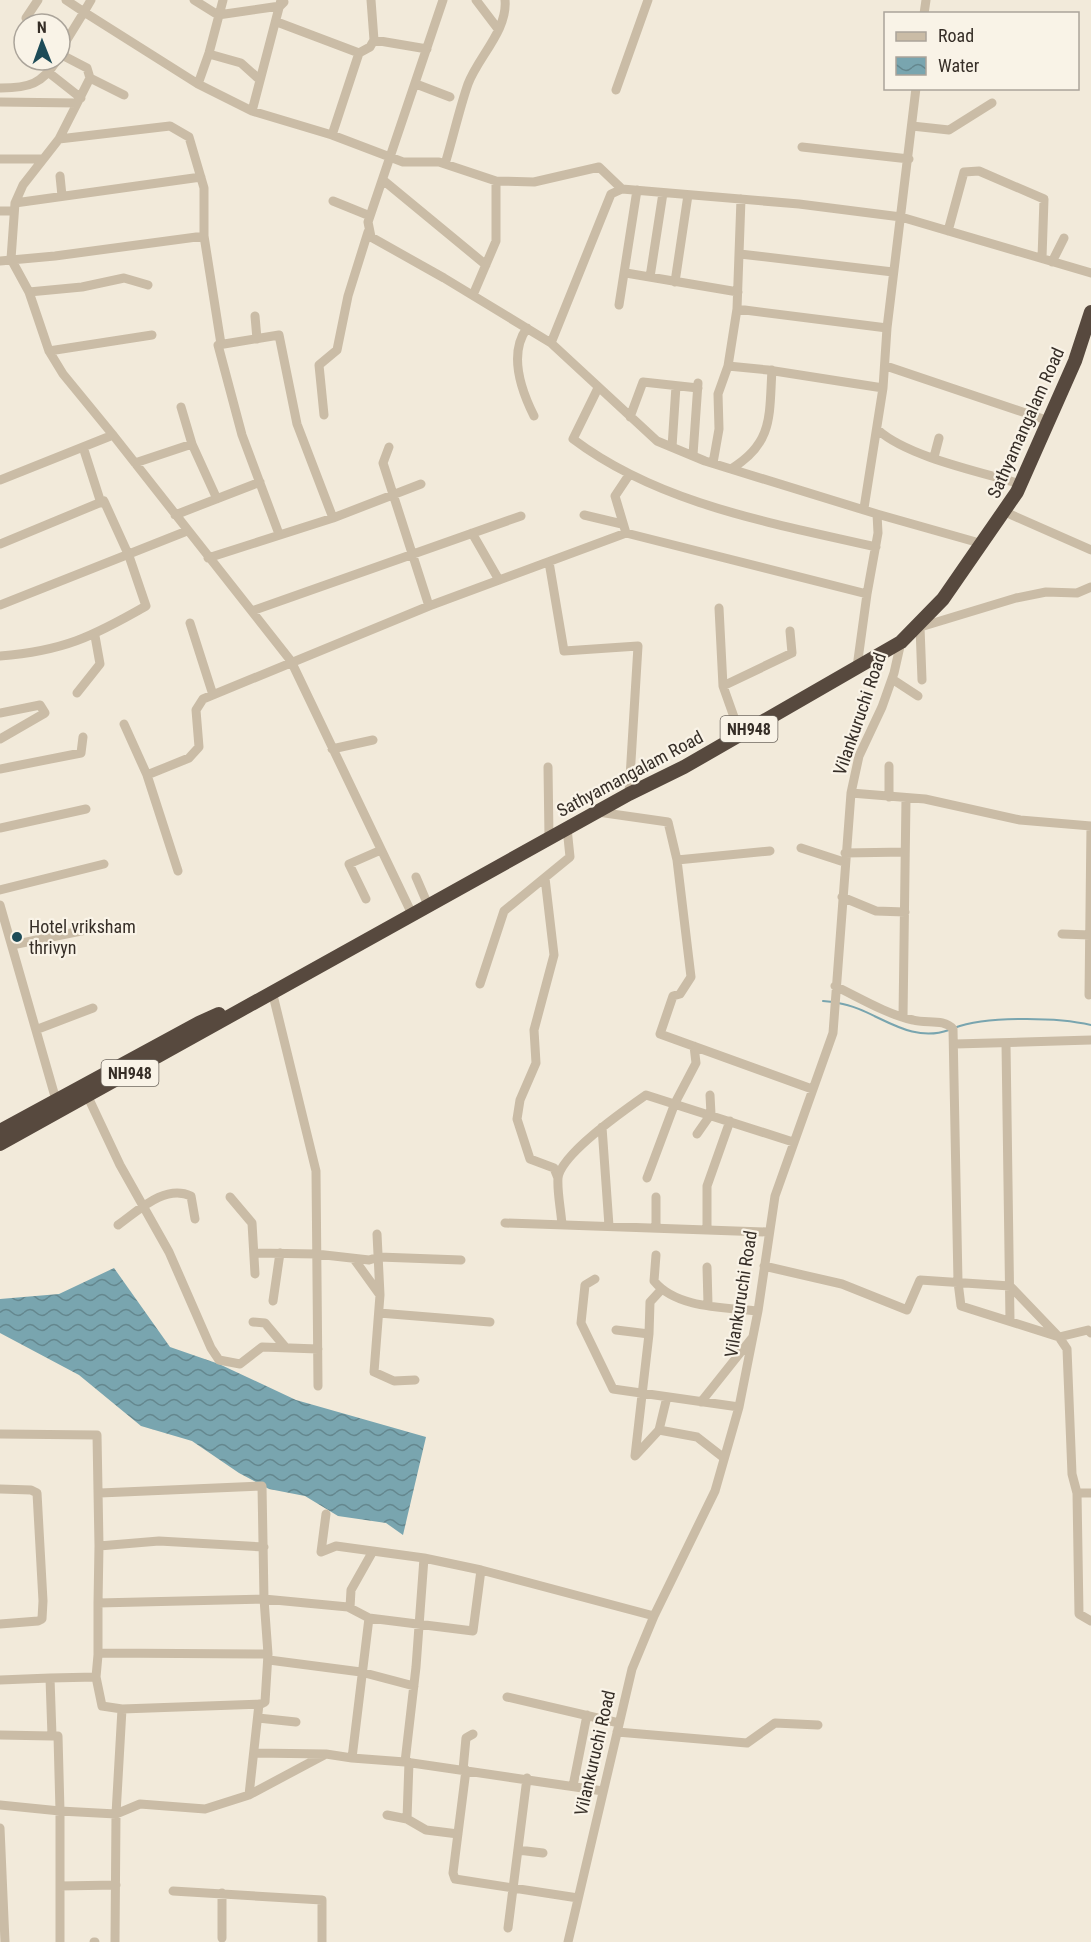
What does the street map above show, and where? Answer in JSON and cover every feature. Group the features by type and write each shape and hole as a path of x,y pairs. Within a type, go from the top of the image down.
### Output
{"highway":[{"name":"Sathyamangalam Road","path":"0,1144 160,1057 257,999 740,734 901,642 943,599 1005,512 1021,484 1075,361 1091,312"},
{"name":"Sathyamangalam Road","path":"0,1131 199,1023 257,999"}],"street":[{"path":"66,0 198,84 252,111 332,135 403,162 445,164 496,181 534,182 599,167 622,189"},
{"path":"72,32 91,0"},
{"path":"194,0 218,15 282,2 252,111"},
{"path":"198,84 209,54 223,0"},
{"path":"332,135 359,53 370,47 374,40 371,0"},
{"path":"324,415 319,365 337,350 348,296 368,232 370,216 392,158 443,0"},
{"path":"476,0 498,29"},
{"path":"445,164 468,82 498,29 506,9 505,0"},
{"path":"616,90 648,0"},
{"path":"277,22 359,53"},
{"path":"374,40 427,50"},
{"path":"209,54 241,63 260,80"},
{"path":"72,59 87,68 90,78 59,139 23,186 14,207 11,259 29,292 49,351 63,374 291,662 412,914"},
{"path":"1,87 26,88 48,72 79,101"},
{"path":"1,76 1,102 79,101"},
{"path":"90,78 124,95"},
{"path":"416,84 450,97"},
{"path":"864,508 878,430 886,366 887,328 916,90"},
{"path":"912,126 949,130 992,103"},
{"path":"59,139 170,126 180,129 189,137 205,197 204,236 222,345"},
{"path":"802,147 909,159"},
{"path":"0,159 42,159"},
{"path":"948,231 964,172 978,171 1044,199 1041,258"},
{"path":"60,176 62,196"},
{"path":"0,212 62,196 201,177"},
{"path":"383,180 486,265"},
{"path":"473,295 496,241 496,181"},
{"path":"551,343 611,194 622,189 741,199 902,217 1091,273"},
{"path":"619,304 626,273 637,190"},
{"path":"650,277 663,193"},
{"path":"675,282 688,195"},
{"path":"713,463 719,429 718,394 728,366 737,309 741,199"},
{"path":"333,201 370,216"},
{"path":"368,232 371,237 390,249 473,295 551,343 657,441 731,469 983,544"},
{"path":"0,261 204,236"},
{"path":"1052,261 1064,238"},
{"path":"740,254 894,272"},
{"path":"626,273 738,292"},
{"path":"29,292 82,287 124,278 148,285"},
{"path":"737,309 887,328"},
{"path":"255,316 257,339"},
{"path":"527,328 519,339 519,387 534,416"},
{"path":"49,351 152,335"},
{"path":"279,534 242,435 218,345 279,335 297,424 333,518"},
{"path":"728,366 772,370 883,388"},
{"path":"886,366 1049,421"},
{"path":"731,469 750,457 768,427 772,370"},
{"path":"630,417 638,402 643,382 698,386 693,455"},
{"path":"672,447 676,386"},
{"path":"598,388 573,439 602,461 630,475 731,512 876,547"},
{"path":"181,407 192,444 217,499"},
{"path":"878,430 905,446 934,457 1021,484"},
{"path":"0,480 113,435"},
{"path":"934,457 939,438"},
{"path":"135,463 192,444"},
{"path":"83,447 101,503"},
{"path":"389,447 383,463 429,606"},
{"path":"624,528 615,496 630,475"},
{"path":"175,515 260,482"},
{"path":"208,558 333,518 421,484"},
{"path":"0,544 104,501 129,556 146,606 95,636 40,653 0,656"},
{"path":"1005,512 1091,550"},
{"path":"856,667 876,547 877,514"},
{"path":"584,515 867,594"},
{"path":"252,611 521,516"},
{"path":"147,775 189,758 199,747 196,710 203,699 429,606 549,562 624,528"},
{"path":"0,605 129,556 187,531"},
{"path":"472,533 499,580"},
{"path":"549,562 564,651 638,646 629,794"},
{"path":"922,680 917,628 1016,598 1047,592 1077,593 1091,587"},
{"path":"719,608 723,686 740,734"},
{"path":"190,623 213,695"},
{"path":"723,686 792,653 790,631"},
{"path":"77,693 99,664 95,636"},
{"name":"Vilankuruchi Road","path":"567,1942 632,1669 654,1616 715,1491 739,1407 758,1311 767,1232 775,1196 832,1033 851,793 859,756 892,679 901,642"},
{"path":"892,679 918,696"},
{"path":"0,713 40,705 45,713 0,739"},
{"path":"124,724 147,775 178,871"},
{"path":"0,769 81,753 83,737"},
{"path":"332,749 373,740"},
{"path":"548,766 549,838"},
{"path":"889,766 889,797"},
{"path":"851,793 925,799 1020,820 1091,826 1089,995"},
{"path":"903,1017 906,798"},
{"path":"0,828 86,809"},
{"path":"596,812 668,822 677,860 691,977 680,994 673,996 660,1034 812,1089"},
{"path":"480,984 504,911 570,857 567,828"},
{"path":"801,848 845,857 905,852"},
{"path":"366,899 349,864 381,850"},
{"path":"677,860 770,851"},
{"path":"0,890 104,864"},
{"path":"416,877 428,905"},
{"path":"544,878 554,955 534,1030 536,1063 520,1100 517,1119 530,1159 554,1168 558,1178 562,1225"},
{"path":"842,897 876,911 904,912"},
{"path":"0,905 38,1029 56,1100"},
{"path":"12,945 86,930"},
{"path":"1062,934 1090,935"},
{"path":"835,986 903,1017 952,1027 955,1044 958,1282 961,1306 1059,1337 1088,1330 1091,1333"},
{"path":"272,991 316,1171 318,1386"},
{"path":"38,1029 93,1008"},
{"path":"955,1044 1091,1040"},
{"path":"1005,1044 1010,1321"},
{"path":"648,1178 675,1103 696,1062 694,1046"},
{"path":"87,1095 120,1165 169,1252 211,1348 219,1360 240,1364 262,1347 318,1349"},
{"path":"558,1178 562,1166 602,1127 646,1095 794,1142"},
{"path":"697,1134 711,1114 710,1095"},
{"path":"707,1230 707,1186 730,1121"},
{"path":"602,1127 609,1226"},
{"path":"118,1225 163,1195 184,1193 191,1196 195,1219"},
{"path":"230,1197 252,1223 255,1274"},
{"path":"656,1197 656,1228"},
{"path":"505,1223 767,1232"},
{"path":"377,1234 380,1295 374,1372 394,1381 415,1380"},
{"path":"255,1253 316,1254 369,1260 379,1257 461,1260"},
{"path":"273,1301 280,1253"},
{"path":"656,1255 654,1281 661,1290 685,1301 758,1311"},
{"path":"354,1259 380,1295"},
{"path":"764,1266 842,1284 907,1310 920,1280 1010,1286 1059,1337 1067,1349 1072,1474 1077,1493 1079,1614 1091,1622"},
{"path":"707,1267 708,1304"},
{"path":"596,1279 585,1285 581,1323 613,1389 739,1407"},
{"path":"661,1290 650,1302 649,1334 635,1456 659,1430 667,1397"},
{"path":"379,1313 490,1322"},
{"path":"253,1322 265,1323 286,1348"},
{"path":"616,1330 649,1334"},
{"path":"701,1402 753,1337"},
{"path":"659,1430 697,1437 724,1458"},
{"path":"0,1434 98,1435 100,1493 96,1677 102,1706 122,1709 265,1702 269,1657 264,1599 262,1486 100,1493"},
{"path":"0,1489 32,1490 37,1493 42,1601 42,1618 38,1621 0,1623"},
{"path":"1077,1493 1091,1493"},
{"path":"326,1514 321,1552 336,1546 424,1558 481,1570 654,1616"},
{"path":"99,1546 159,1541 264,1547"},
{"path":"350,1608 351,1590 373,1551"},
{"path":"406,1819 407,1762 424,1558"},
{"path":"98,1603 264,1599 350,1608 369,1618 473,1631 481,1570"},
{"path":"352,1758 369,1618"},
{"path":"98,1655 108,1652 269,1657 361,1672 414,1686"},
{"path":"0,1680 96,1677"},
{"path":"50,1678 52,1736"},
{"path":"507,1697 587,1715 618,1728 747,1743 775,1723 818,1725"},
{"path":"249,1795 259,1704"},
{"path":"115,1942 116,1814 122,1709"},
{"path":"573,1786 587,1715"},
{"path":"258,1718 296,1722"},
{"path":"473,1734 466,1738 453,1873 455,1879 578,1898"},
{"path":"0,1735 58,1736 60,1942"},
{"path":"254,1753 326,1754 407,1762 603,1791"},
{"path":"0,1805 116,1814 140,1804 205,1809 249,1795 326,1754"},
{"path":"508,1928 527,1778"},
{"path":"387,1815 406,1819 426,1830 458,1834"},
{"path":"0,1828 6,1942"},
{"path":"518,1850 543,1853"},
{"path":"60,1886 116,1885"},
{"path":"173,1890 322,1900 322,1942"},
{"path":"222,1893 222,1938"}],"water":[{"path":"114,1268 170,1347 219,1364 296,1400 426,1437 403,1535 386,1523 338,1516 305,1496 269,1489 239,1473 192,1441 141,1426 79,1375 0,1333 0,1299 59,1294"}],"waterway":[{"path":"823,1001 833,1002"},
{"path":"838,1003 852,1006 905,1030 919,1033 949,1030"},
{"path":"954,1028 984,1021 1022,1019 1060,1020 1091,1025"}],"place":[{"name":"Hotel vriksham thrivyn","path":"17,937"}]}
